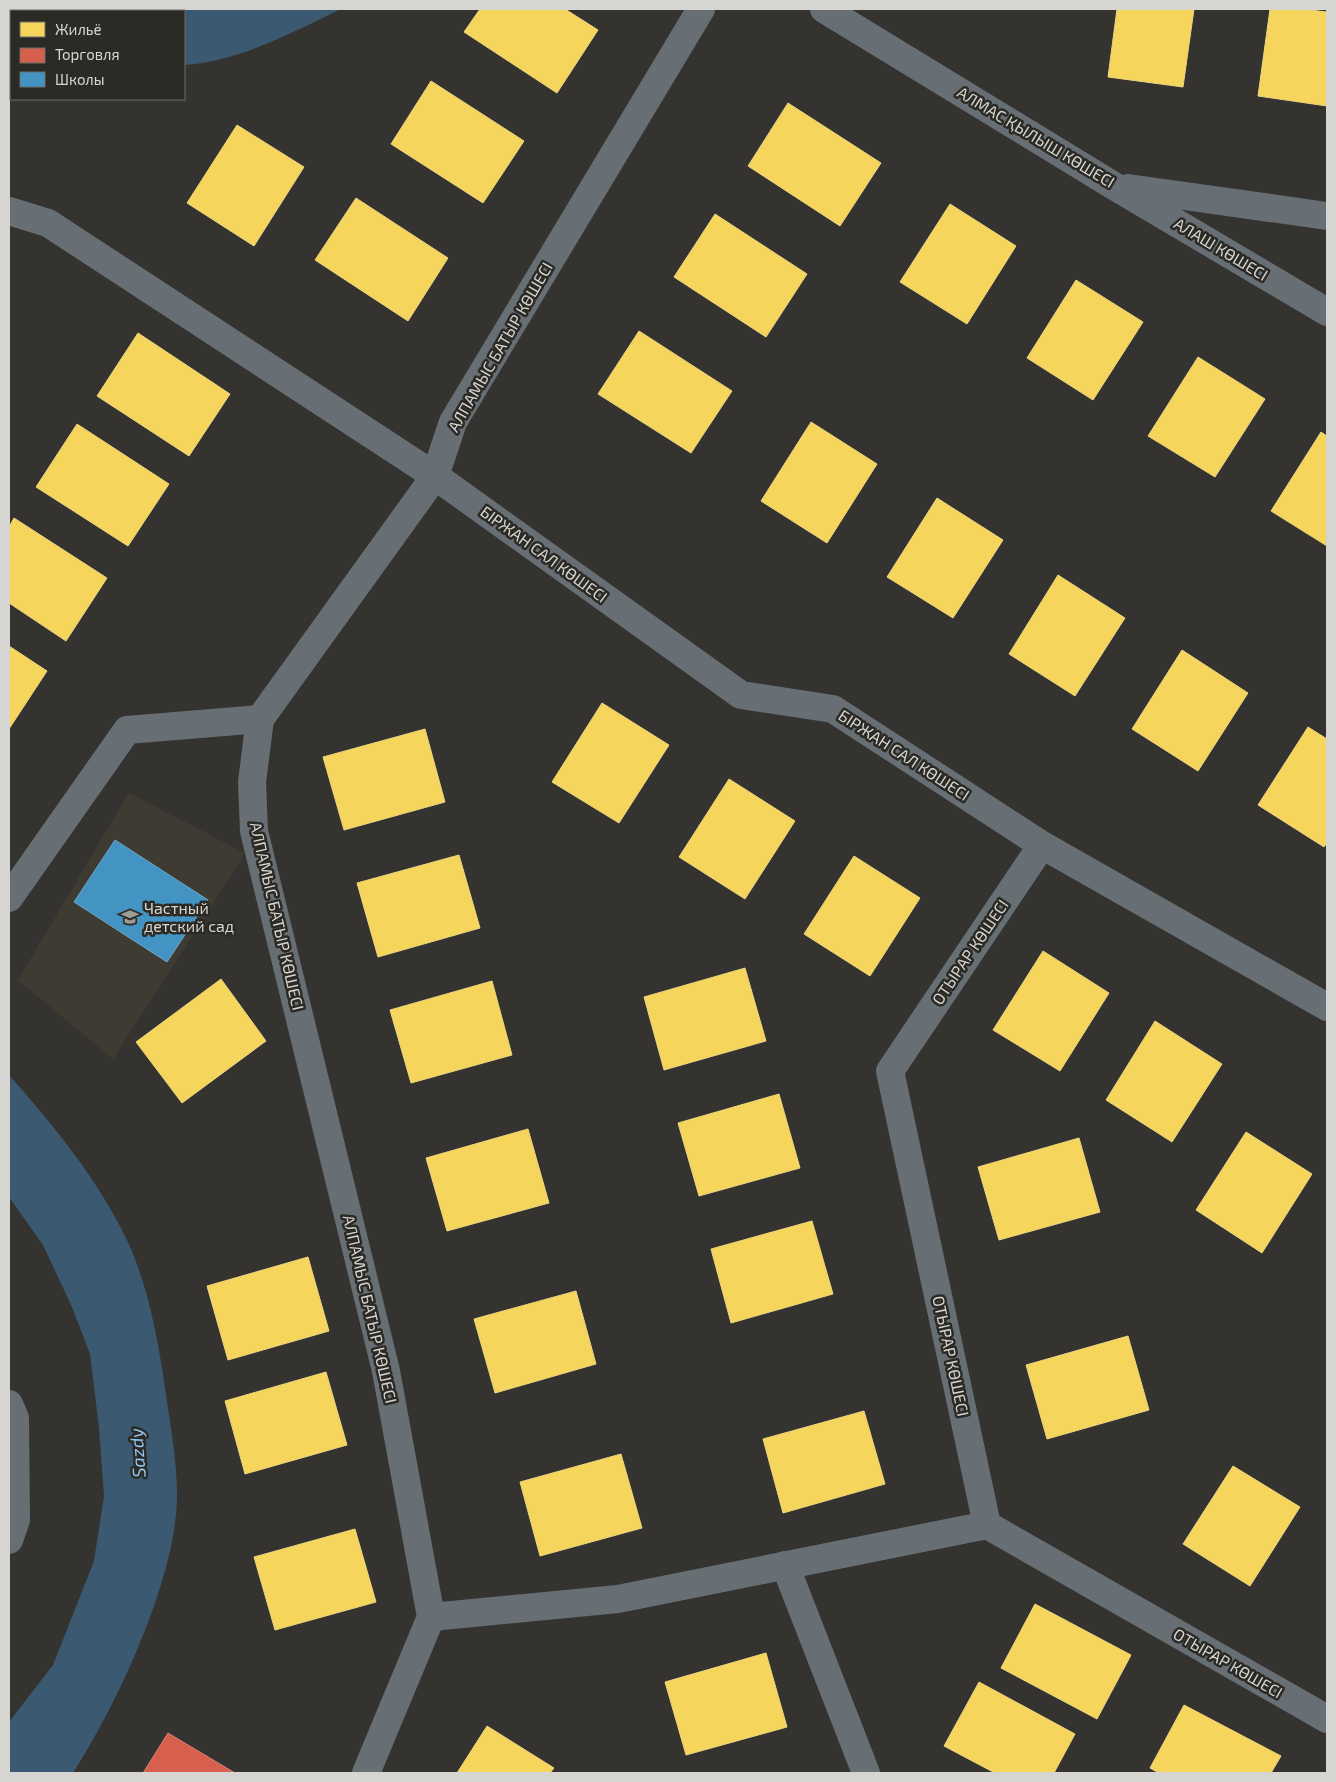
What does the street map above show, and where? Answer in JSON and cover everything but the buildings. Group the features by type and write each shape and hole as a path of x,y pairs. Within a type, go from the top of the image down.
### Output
{"street":[{"name":"АЛПАМЫС БАТЫР КӨШЕСІ","path":"431,1617 386,1371 254,831 252,782 260,719 435,476 453,422 701,9"},
{"name":"АЛМАС ҚЫЛЫШ КӨШЕСІ","path":"824,9 1114,186 1327,216"},
{"name":"АЛАШ КӨШЕСІ","path":"1114,186 1327,312"},
{"name":"БІРЖАН САЛ КӨШЕСІ","path":"9,211 48,223 435,476 741,696 833,709 1042,845 1327,1007"},
{"path":"9,898 126,730 260,719"},
{"name":"ОТЫРАР КӨШЕСІ","path":"1042,845 890,1071 988,1525 1327,1719"},
{"path":"9,1404 15,1418 16,1520 9,1540"},
{"path":"366,1773 431,1617 618,1599 988,1525"},
{"path":"785,1565 866,1773"}],"shaded area":[{"name":"Частный детский сад","path":"129,793 245,853 113,1059 18,980"}],"water":[{"path":"9,9 341,9 245,52 225,58 185,65 185,10 10,10 9,79"},
{"name":"Sazdy","path":"9,1075 74,1153 115,1217 134,1256 146,1291 158,1345 176,1466 177,1495 174,1528 167,1563 156,1601 125,1677 108,1712 73,1773 9,1773 9,1722 53,1665 94,1561 104,1496 99,1428 90,1354 72,1307 43,1245 9,1197"}],"place":[{"name":"Частный детский сад","path":"130,917"}]}
